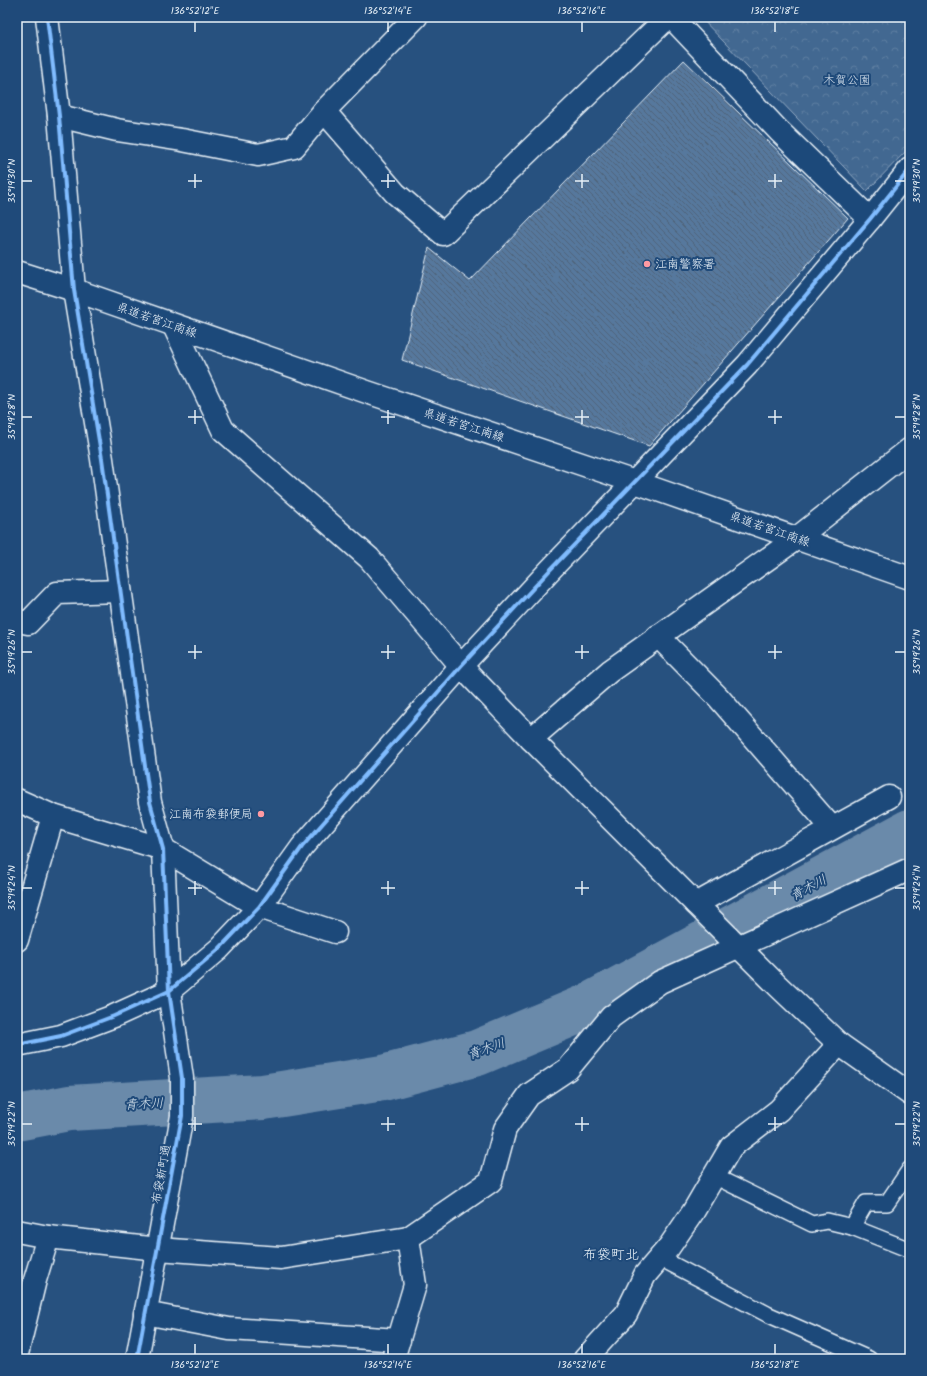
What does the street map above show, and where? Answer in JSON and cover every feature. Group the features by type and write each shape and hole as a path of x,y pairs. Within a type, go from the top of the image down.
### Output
{"street":[{"name":"布袋新町通","path":"47,17 59,116 74,290 102,459 150,802 163,849 169,991 182,1078 182,1116 137,1359"},
{"path":"59,116 117,130 182,140 258,155 294,147 324,111 416,17"},
{"path":"324,111 395,193 443,234 669,17 779,131 870,219"},
{"path":"17,1045 61,1036 114,1016 169,991 219,949 260,907 302,847 461,666 550,570 747,365 870,219 910,169"},
{"name":"県道若宮江南線","path":"17,272 74,290 174,326 635,482 910,578"},
{"path":"174,326 223,430 369,558 461,666 531,739 736,944 839,1044 910,1094"},
{"path":"531,739 610,671 798,538 910,449"},
{"path":"17,621 28,623 57,593 120,591"},
{"path":"658,636 723,702 832,828"},
{"path":"696,904 889,797"},
{"path":"17,800 53,816 163,849 260,907 335,932"},
{"path":"17,940 53,816"},
{"path":"17,1231 48,1237 158,1249 281,1258 408,1238 491,1181 505,1128 529,1095 568,1069 611,1017 660,982 736,944 910,869"},
{"path":"585,1359 626,1314 645,1275 669,1247 693,1212 731,1147 779,1110 839,1044"},
{"path":"17,1354 35,1280 48,1237"},
{"path":"145,1313 229,1329 396,1350 415,1285 408,1238"}],"lane":[{"path":"852,1227 866,1203 887,1203 910,1169"},
{"path":"714,1176 812,1224 827,1221 852,1227 910,1250"},
{"path":"660,1258 766,1314 869,1359"}],"green space":[{"name":"木賀公園","path":"700,17 910,17 910,147 867,191"}],"building":[{"name":"江南警察署","path":"684,60 848,218 649,446 402,360 429,248 470,281"}],"waterway":[{"name":"青木川","path":"17,1118 69,1108 263,1097 383,1078 477,1053 587,1007 910,832"}],"cycle path":[{"path":"47,17 59,116 74,290 102,459 150,802 163,849 169,991 182,1078 182,1116 137,1359"},
{"path":"17,1045 61,1036 114,1016 169,991 219,949 259,907 302,847 461,666 550,570 747,365 870,219 910,169"}],"place":[{"name":"江南警察署","path":"647,264"},
{"name":"江南布袋郵便局","path":"261,814"}],"district":[{"name":"布袋町北","path":"611,1254"}]}
